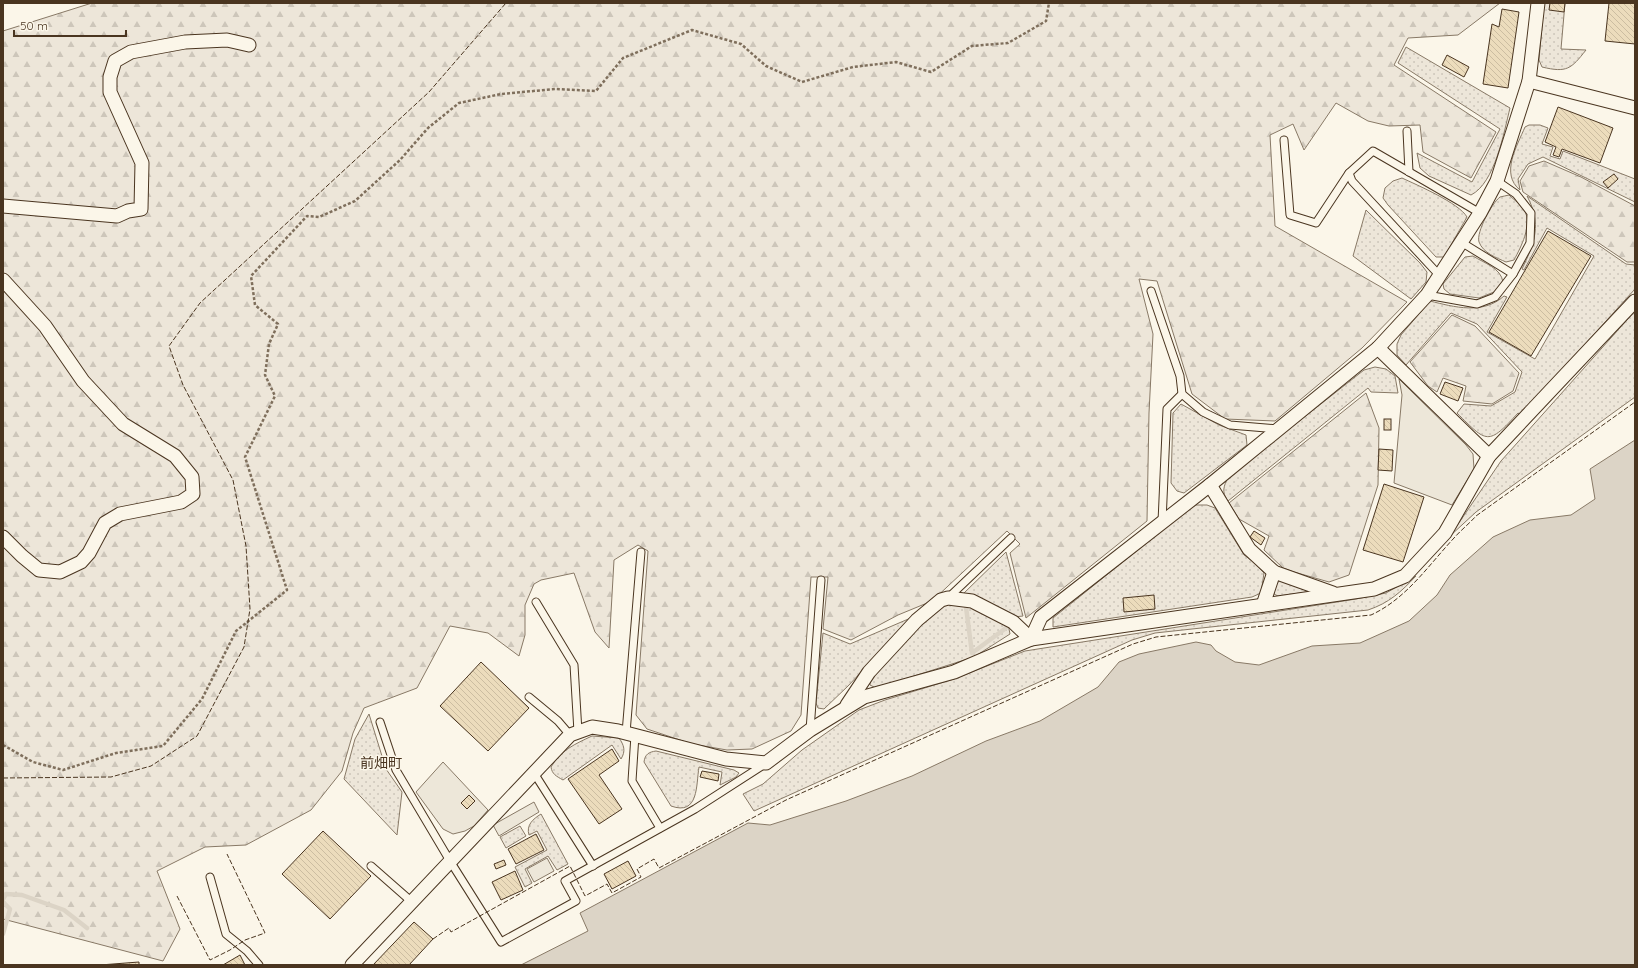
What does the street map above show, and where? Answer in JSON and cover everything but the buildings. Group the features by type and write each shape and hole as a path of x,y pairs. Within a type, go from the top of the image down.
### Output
{"street":[{"path":"1031,639 1041,617 1210,485 1378,348 1427,295 1480,213 1497,181 1529,82 1538,3"},
{"path":"3,206 117,216 128,211 141,209 142,163 110,92 110,77 115,61 131,52 185,42 227,40 249,45"},
{"path":"1529,82 1635,108"},
{"path":"3,280 45,326 83,382 124,424 176,456 192,477 193,494 181,502 120,514 105,523 89,553 81,562 60,572 39,570 3,537"},
{"path":"352,965 534,773 574,734 592,727 630,734 726,759 766,763 810,730 864,697 954,672 1031,639 1374,589 1405,576 1445,533 1490,456 1635,301"},
{"path":"1378,348 1490,456"},
{"path":"1210,485 1249,549 1274,572 1336,594"},
{"path":"1263,605 1274,572"},
{"path":"845,708 869,672 917,620 941,600 948,598 972,601 1013,622 1031,639"}],"lane":[{"path":"1407,131 1409,172"},
{"path":"1284,140 1290,215 1316,223 1349,173 1372,151 1480,213"},
{"path":"1349,173 1352,181 1440,276"},
{"path":"1427,295 1476,304 1495,297 1513,274 1530,243 1532,213 1516,194 1497,181"},
{"path":"1461,242 1513,274"},
{"path":"1151,291 1180,376 1182,394 1203,412 1230,425 1278,429"},
{"path":"1162,522 1167,409 1182,394"},
{"path":"948,598 1011,538"},
{"path":"641,552 630,734 632,781 660,828"},
{"path":"810,730 821,580"},
{"path":"536,602 574,665 574,734"},
{"path":"529,697 574,734"},
{"path":"380,722 396,770 450,861 501,942 576,901 565,881 696,809 766,763"},
{"path":"534,773 593,866"},
{"path":"371,866 412,902"},
{"path":"210,877 226,934 247,951 259,965"}],"path":[{"path":"3,744 33,762 63,770 116,753 162,746 202,699 236,632 287,590 244,457 275,396 265,375 269,344 278,324 255,305 250,276 307,216 319,217 355,201 400,160 428,128 459,103 501,94 555,89 596,91 623,58 692,30 741,44 766,66 802,82 853,67 896,62 931,72 972,46 1008,43 1046,21 1049,3"}],"green space":[{"path":"92,3 1500,3 1458,35 1408,38 1394,65 1496,132 1471,178 1423,152 1420,125 1389,126 1368,121 1336,103 1304,150 1293,124 1270,135 1275,226 1407,302 1362,348 1275,421 1225,419 1192,394 1157,281 1139,279 1153,334 1149,413 1147,521 1026,618 1010,553 1020,544 1007,531 932,601 898,615 851,640 823,629 828,577 811,577 801,715 791,731 752,749 727,750 692,744 647,729 636,715 648,551 638,545 614,560 609,648 595,632 574,573 541,580 534,584 525,605 525,635 519,656 488,633 450,626 417,688 364,708 353,733 342,771 311,810 246,845 205,847 157,871 180,929 163,961 3,919 3,31"},
{"path":"1544,3 1565,3 1561,49 1586,50 1576,62 1568,68 1557,70 1542,67 1539,60"},
{"path":"1406,47 1510,108 1501,143 1492,169 1479,189 1471,195 1429,176 1420,168 1417,153 1472,182 1500,129 1398,63"},
{"path":"1529,125 1540,125 1548,128 1542,144 1553,147 1550,156 1560,159 1563,151 1635,179 1635,202 1543,157 1528,164 1518,179 1520,190 1514,183 1511,176 1512,160 1525,127"},
{"path":"1544,161 1581,177 1635,206 1635,262 1627,262 1523,192 1520,181 1529,166"},
{"path":"1402,178 1447,200 1456,206 1467,217 1444,257 1436,257 1383,198 1385,188 1393,181"},
{"path":"1509,195 1524,209 1527,217 1527,223 1525,236 1520,249 1514,260 1506,262 1491,255 1484,249 1479,242 1479,237 1485,218 1493,205 1500,197"},
{"path":"1527,196 1626,264 1635,265 1635,289 1521,415 1518,413 1500,431 1488,437 1475,430 1457,413 1464,404 1491,406 1515,392 1522,372 1477,324 1451,313 1406,365 1397,355 1397,344 1401,335 1430,301 1458,307 1478,308 1496,302 1504,296 1507,297 1487,332 1535,359 1594,256 1547,228 1524,270 1522,269 1535,233 1534,215 1532,206"},
{"path":"1366,210 1420,263 1427,272 1426,282 1411,299 1353,256"},
{"path":"1473,256 1496,269 1502,277 1503,282 1494,292 1479,298 1450,294 1444,289 1443,284 1465,257"},
{"path":"1635,311 1635,397 1476,512 1450,536 1501,461"},
{"path":"1452,315 1475,326 1519,373 1513,391 1492,404 1463,401 1466,386 1443,378 1437,392 1428,386 1410,362"},
{"path":"1375,367 1386,369 1395,376 1398,393 1371,392 1368,388 1228,501 1224,495 1224,486 1228,477 1364,370"},
{"path":"1366,393 1379,428 1378,485 1349,575 1329,582 1283,568 1264,550 1269,536 1239,519 1229,503"},
{"path":"1181,404 1219,425 1246,435 1247,445 1184,493 1177,491 1171,483 1173,413"},
{"path":"1194,505 1207,505 1215,508 1244,555 1254,562 1264,573 1261,593 1252,597 1053,627 1053,618"},
{"path":"1006,552 1023,616 1014,617 962,595"},
{"path":"1416,576 1394,596 1382,604 1368,610 1155,633 1132,640 754,811 743,794 763,784 802,750 859,710 885,700 954,679 1025,651 1356,599 1386,593"},
{"path":"1280,579 1307,588 1307,592 1278,596 1274,594 1276,581"},
{"path":"955,602 974,605 1008,624 1010,634 974,657 876,688 870,685 870,676 909,633 931,614"},
{"path":"913,617 848,686 824,709 818,708 816,703 823,633 850,644"},
{"path":"369,714 386,769 402,792 397,835 344,779 355,739"},
{"path":"592,736 619,738 624,748 624,753 621,759 612,745 563,780 555,775 551,767 559,756 574,745"},
{"path":"656,751 734,770 739,773 736,777 720,785 722,772 699,767 696,790 691,803 687,807 680,808 671,806 644,762 645,757 648,754"},
{"path":"541,814 568,864 557,870 548,856 525,869 532,883 525,887 515,867 547,850 537,831 529,835 528,831 529,825"},
{"path":"520,826 526,836 506,848 500,837"}],"shaded area":[{"path":"1399,379 1466,445 1473,454 1474,469 1452,505 1394,483 1402,395"},
{"path":"1635,440 1635,965 521,965 588,931 580,913 748,823 770,825 846,801 912,776 986,741 1040,721 1098,687 1119,662 1139,654 1196,642 1211,645 1216,651 1235,662 1259,665 1312,646 1360,643 1409,621 1437,595 1450,575 1493,537 1530,520 1571,515 1595,499 1590,469"},
{"path":"443,762 488,810 474,826 465,831 453,834 443,829 416,792"},
{"path":"534,802 539,812 499,836 493,825"},
{"path":"547,858 554,871 534,882 527,869"}],"waterway":[{"path":"966,607 972,653 1006,628"},
{"path":"3,899 6,894 22,895 64,910 87,928"},
{"path":"3,902 10,909 3,934"}],"fence":[{"path":"3,778 111,777 151,766 197,736 244,647 250,609 246,546 233,480 183,385 169,346 200,303 429,92 506,3"},
{"path":"433,939 449,928 451,932 570,866 585,896 607,884 612,893 641,877 637,869 654,859 659,868 786,800 1133,644 1156,637 1371,615 1384,608 1406,591 1476,516 1635,402"},
{"path":"177,896 210,960 230,950 245,940 265,933 227,854"}],"district":[{"name":"前畑町","path":"381,763"}]}
